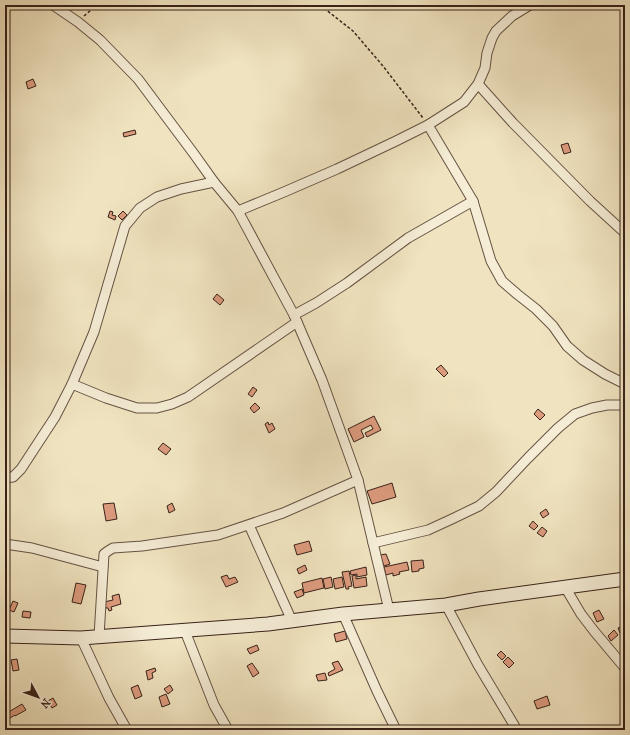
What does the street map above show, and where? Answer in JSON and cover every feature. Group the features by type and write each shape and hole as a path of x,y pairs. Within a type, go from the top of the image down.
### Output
{"main road":[{"path":"5,636 81,638 268,624 343,614 446,605 625,579"}],"street":[{"path":"53,5 78,22 100,40 138,79 214,182 238,211 295,318 322,380 358,480 389,610"},
{"path":"238,211 337,169 396,141 428,125 464,102 478,84 485,68 487,53 496,30 512,16 530,5"},
{"path":"478,84 513,123 575,186 625,233"},
{"path":"428,125 473,201 491,261 502,281 536,309 553,326 567,346 583,360 605,374 625,384"},
{"path":"5,478 13,476 21,469 55,417 72,384 94,332 125,226 140,208 157,197 181,189 214,182"},
{"path":"72,384 106,398 137,408 157,408 172,404 188,397 295,318 347,283 408,238 473,201"},
{"path":"373,543 428,530 479,506 496,492 558,428 575,414 606,405 625,405"},
{"path":"99,636 104,554 108,550 113,548 142,546 218,535 283,513 358,480"},
{"path":"249,525 292,621"},
{"path":"5,544 32,548 103,567"},
{"path":"565,588 581,614 625,668"},
{"path":"446,605 478,664 517,730"},
{"path":"343,614 396,730"},
{"path":"185,631 214,705 228,730"},
{"path":"81,638 109,698 127,730"}],"path":[{"path":"78,22 96,5"},
{"path":"320,5 353,32 383,66 428,125"}],"building":[{"path":"33,79 36,86 28,89 26,82"},
{"path":"135,130 136,134 124,137 123,133"},
{"path":"568,143 571,152 564,154 561,145"},
{"path":"110,211 113,212 112,215 116,216 115,220 108,217"},
{"path":"123,211 127,215 122,220 118,216"},
{"path":"217,294 224,300 220,305 213,299"},
{"path":"441,365 448,373 444,377 436,369"},
{"path":"253,387 257,390 252,397 248,394"},
{"path":"255,403 260,408 254,413 250,408"},
{"path":"538,409 545,415 540,420 534,414"},
{"path":"374,416 381,430 367,437 365,433 373,429 371,425 361,430 364,437 354,442 348,429"},
{"path":"268,422 269,425 272,423 275,429 269,433 265,424"},
{"path":"163,443 171,449 166,455 158,449"},
{"path":"392,483 396,497 372,504 367,491"},
{"path":"114,503 117,519 106,521 103,504"},
{"path":"172,503 175,510 169,513 167,506"},
{"path":"546,509 549,514 543,518 540,513"},
{"path":"533,521 538,526 534,530 529,526"},
{"path":"542,527 547,531 543,537 537,533"},
{"path":"309,541 312,551 297,555 294,545"},
{"path":"386,554 390,564 384,566 380,555"},
{"path":"423,560 424,568 419,569 419,571 412,572 411,561"},
{"path":"407,562 409,570 399,572 400,574 393,576 393,573 386,575 384,567"},
{"path":"305,565 307,570 299,574 297,569"},
{"path":"366,567 367,575 357,577 357,574 351,575 350,571"},
{"path":"349,571 352,586 348,587 349,589 346,589 342,572"},
{"path":"227,575 229,579 235,577 238,582 226,587 221,577"},
{"path":"356,575 356,579 366,577 367,586 354,588 352,576"},
{"path":"331,577 333,587 325,589 323,579"},
{"path":"342,577 344,587 335,589 333,579"},
{"path":"322,578 324,588 304,593 302,583"},
{"path":"76,583 86,585 81,604 72,602"},
{"path":"302,589 304,595 297,598 294,592"},
{"path":"119,594 121,604 111,607 112,610 109,611 104,602 113,600 112,596"},
{"path":"13,601 18,603 14,612 9,610"},
{"path":"599,610 604,619 597,622 593,613"},
{"path":"23,611 31,612 30,618 22,617"},
{"path":"624,626 625,636 622,638 618,628"},
{"path":"614,630 618,635 611,641 608,636"},
{"path":"345,631 347,639 336,642 334,634"},
{"path":"257,645 259,650 250,654 247,649"},
{"path":"501,651 506,656 502,660 497,655"},
{"path":"508,657 514,663 509,668 503,662"},
{"path":"17,659 19,670 13,671 11,660"},
{"path":"338,661 343,670 329,676 328,673 335,669 332,663"},
{"path":"252,663 259,673 253,677 247,666"},
{"path":"155,668 156,671 152,673 153,678 148,680 146,671"},
{"path":"325,673 327,680 318,681 316,675"},
{"path":"138,685 142,696 135,699 131,688"},
{"path":"170,685 173,690 168,694 164,689"},
{"path":"166,694 170,704 162,707 159,697"},
{"path":"547,696 550,705 537,709 534,701"},
{"path":"53,698 57,705 52,708 48,701"},
{"path":"22,704 26,710 10,718 7,713"}]}
